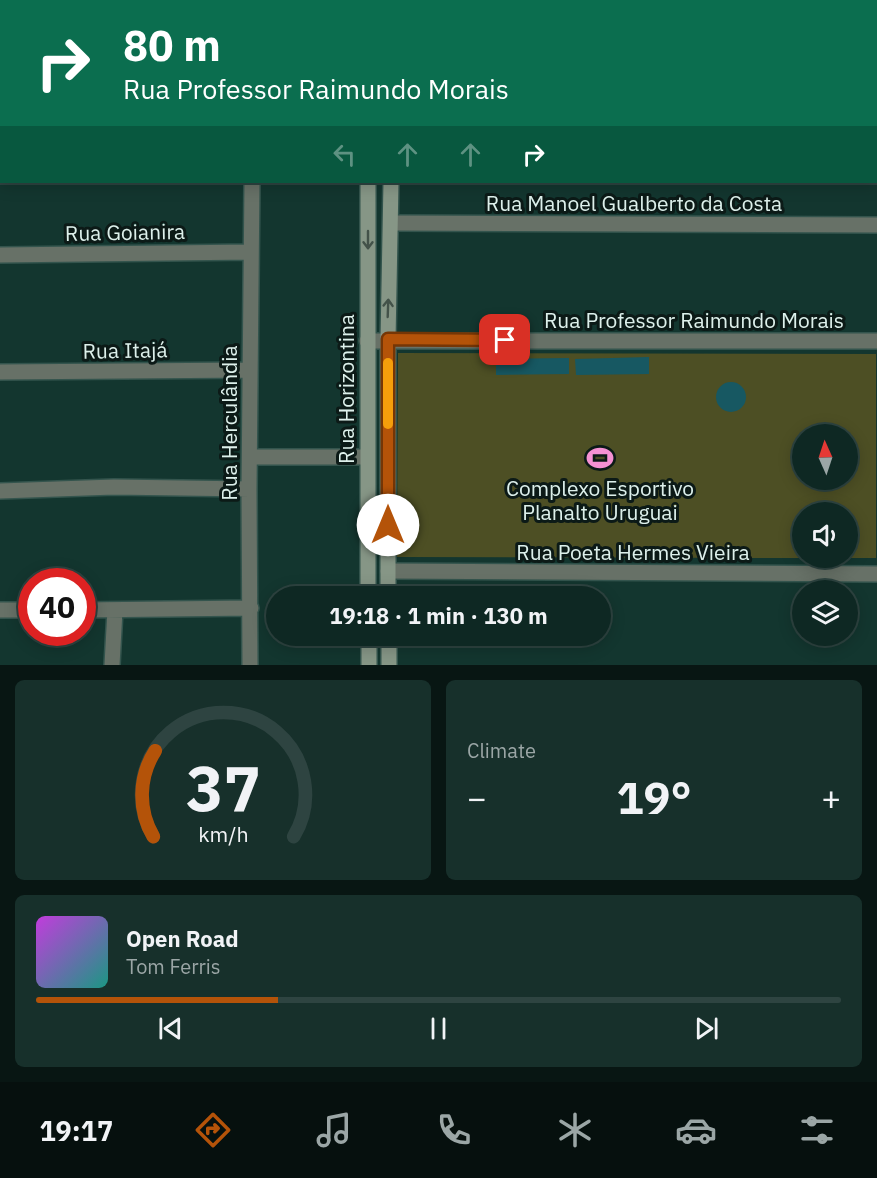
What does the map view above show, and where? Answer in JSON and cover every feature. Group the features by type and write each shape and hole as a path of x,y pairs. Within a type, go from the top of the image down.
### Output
{"street":[{"name":"Rua Herculândia","path":"250,665 252,183"},
{"name":"Rua Horizontina","path":"368,183 366,456 368,586"},
{"name":"Rua Horizontina","path":"388,586 388,339 391,183"},
{"name":"Rua Manoel Gualberto da Costa","path":"391,224 877,225"},
{"name":"Rua Goianira","path":"0,255 251,252"},
{"name":"Rua Professor Raimundo Morais","path":"367,340 877,341"},
{"name":"Rua Itajá","path":"0,372 250,370"},
{"path":"250,457 366,456"},
{"path":"0,491 114,487 249,489"},
{"name":"Rua Poeta Hermes Vieira","path":"388,571 877,574"},
{"path":"96,610 251,608"},
{"path":"0,610 18,610"},
{"path":"112,665 115,610"},
{"path":"369,646 369,665"},
{"path":"389,646 389,665"}],"green space":[{"name":"Complexo Esportivo Planalto Uruguai","path":"398,353 876,354 876,558 858,558 858,502 792,502 792,558 397,557"}],"building":[{"path":"649,357 649,374 576,375 575,359"},
{"path":"569,358 569,374 496,375 496,359"},
{"path":"731,382 742,386 746,397 742,408 731,412 720,408 716,397 720,386"}],"slow traffic":[{"path":"388,363 388,424"}],"place":[{"name":"Complexo Esportivo Planalto Uruguai","path":"600,458"}],"route":[{"path":"388,525 388,339 505,340"}]}
